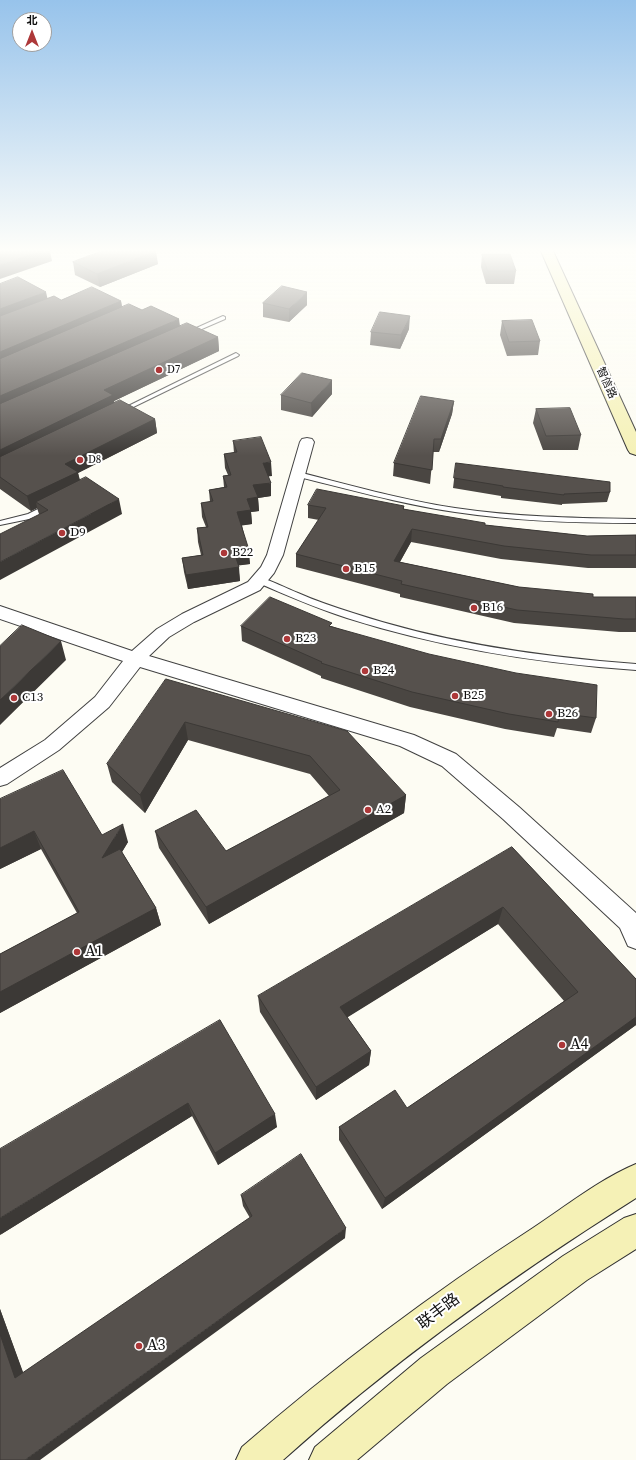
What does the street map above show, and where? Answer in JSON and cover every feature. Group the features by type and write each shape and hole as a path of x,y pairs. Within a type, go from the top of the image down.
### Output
{"street":[{"name":"智信路","path":"577,319 636,450"},
{"name":"智信路","path":"585,319 636,430"},
{"path":"0,778 52,744 102,702 136,658 163,633 188,618 254,586 268,569 275,555 307,442"},
{"path":"0,612 57,633 136,658 408,740 449,760 511,813 628,921 636,938"},
{"name":"联丰路","path":"255,1460 291,1428 378,1357 467,1291 636,1180"},
{"path":"328,1460 434,1371 575,1268 636,1230"}],"lane":[{"path":"180,337 220,319"},
{"path":"115,414 236,355"},
{"path":"298,474 402,500 475,513 550,521 636,521"},
{"path":"0,523 31,516 58,503"},
{"path":"259,580 295,596 363,620 449,642 532,657 636,667"}],"building":[{"path":"0,319 78,319 0,352"},
{"path":"94,319 179,319 0,396 0,359"},
{"path":"377,319 409,319 401,335 371,332"},
{"path":"532,320 540,341 509,342 502,321"},
{"path":"187,323 218,337 104,390 113,395 0,450 0,404"},
{"path":"302,373 332,380 311,403 281,395"},
{"path":"421,396 454,401 441,439 434,439 432,470 394,463"},
{"path":"120,400 155,419 65,464 78,472 27,496 0,477 0,457"},
{"path":"570,408 581,435 546,436 536,409"},
{"path":"261,437 271,462 263,463 271,483 253,485 258,497 247,499 251,510 237,512 249,550 234,552 239,567 186,575 182,558 203,555 197,528 208,527 201,503 213,501 209,490 227,487 223,476 231,475 224,454 237,452 233,441"},
{"path":"456,463 610,482 610,492 564,495 503,487 454,478"},
{"path":"86,477 119,499 0,562 0,534 48,510 36,502"},
{"path":"317,489 404,506 403,509 485,523 485,525 587,536 636,535 636,555 591,555 504,546 412,529 394,561 519,587 593,594 593,597 636,597 636,619 517,610 401,584 402,581 296,554 326,508 308,505"},
{"path":"270,597 332,623 329,626 429,654 516,673 597,685 596,718 559,713 558,722 509,714 412,692 321,663 322,662 241,626"},
{"path":"22,625 61,641 0,700 0,646"},
{"name":"A2","path":"166,679 347,731 406,795 206,907 155,831 196,810 226,851 340,790 310,756 185,722 140,795 107,764"},
{"path":"63,770 102,835 123,824 102,858 120,849 156,908 0,992 0,954 79,912 34,831 0,848 0,799"},
{"name":"A4","path":"512,847 636,979 636,1017 385,1198 339,1127 395,1090 407,1108 578,992 503,907 340,1007 371,1051 316,1087 258,996"},
{"path":"220,1020 275,1114 215,1153 188,1103 0,1218 0,1149"},
{"name":"A3","path":"301,1154 346,1228 25,1460 0,1460 0,1334 15,1378 252,1216 241,1195"}],"place":[{"name":"D7","path":"159,370"},
{"name":"D8","path":"80,460"},
{"name":"D9","path":"62,533"},
{"name":"B22","path":"224,553"},
{"name":"B15","path":"346,569"},
{"name":"B16","path":"474,608"},
{"name":"B23","path":"287,639"},
{"name":"B24","path":"365,671"},
{"name":"B25","path":"455,696"},
{"name":"C13","path":"14,698"},
{"name":"B26","path":"549,714"},
{"name":"A2","path":"368,810"},
{"name":"A1","path":"77,952"},
{"name":"A4","path":"562,1045"},
{"name":"A3","path":"139,1346"}]}
